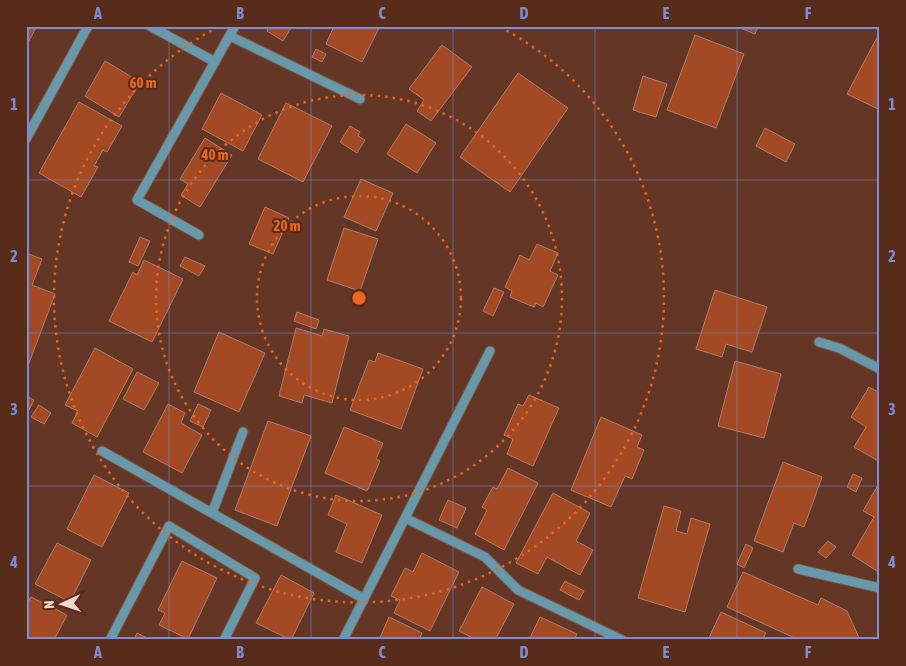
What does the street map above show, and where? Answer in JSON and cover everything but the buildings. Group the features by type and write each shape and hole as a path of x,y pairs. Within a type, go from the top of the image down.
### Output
{"street":[{"path":"26,139 88,26"},
{"path":"150,26 215,62"},
{"path":"199,235 137,200 235,26"},
{"path":"230,36 360,99"},
{"path":"819,342 839,348 880,369"},
{"path":"343,640 490,351"},
{"path":"212,513 243,432"},
{"path":"102,450 364,599"},
{"path":"405,518 484,557 518,590 622,640"},
{"path":"110,640 168,526 255,578 224,640"},
{"path":"798,569 880,588"}]}
